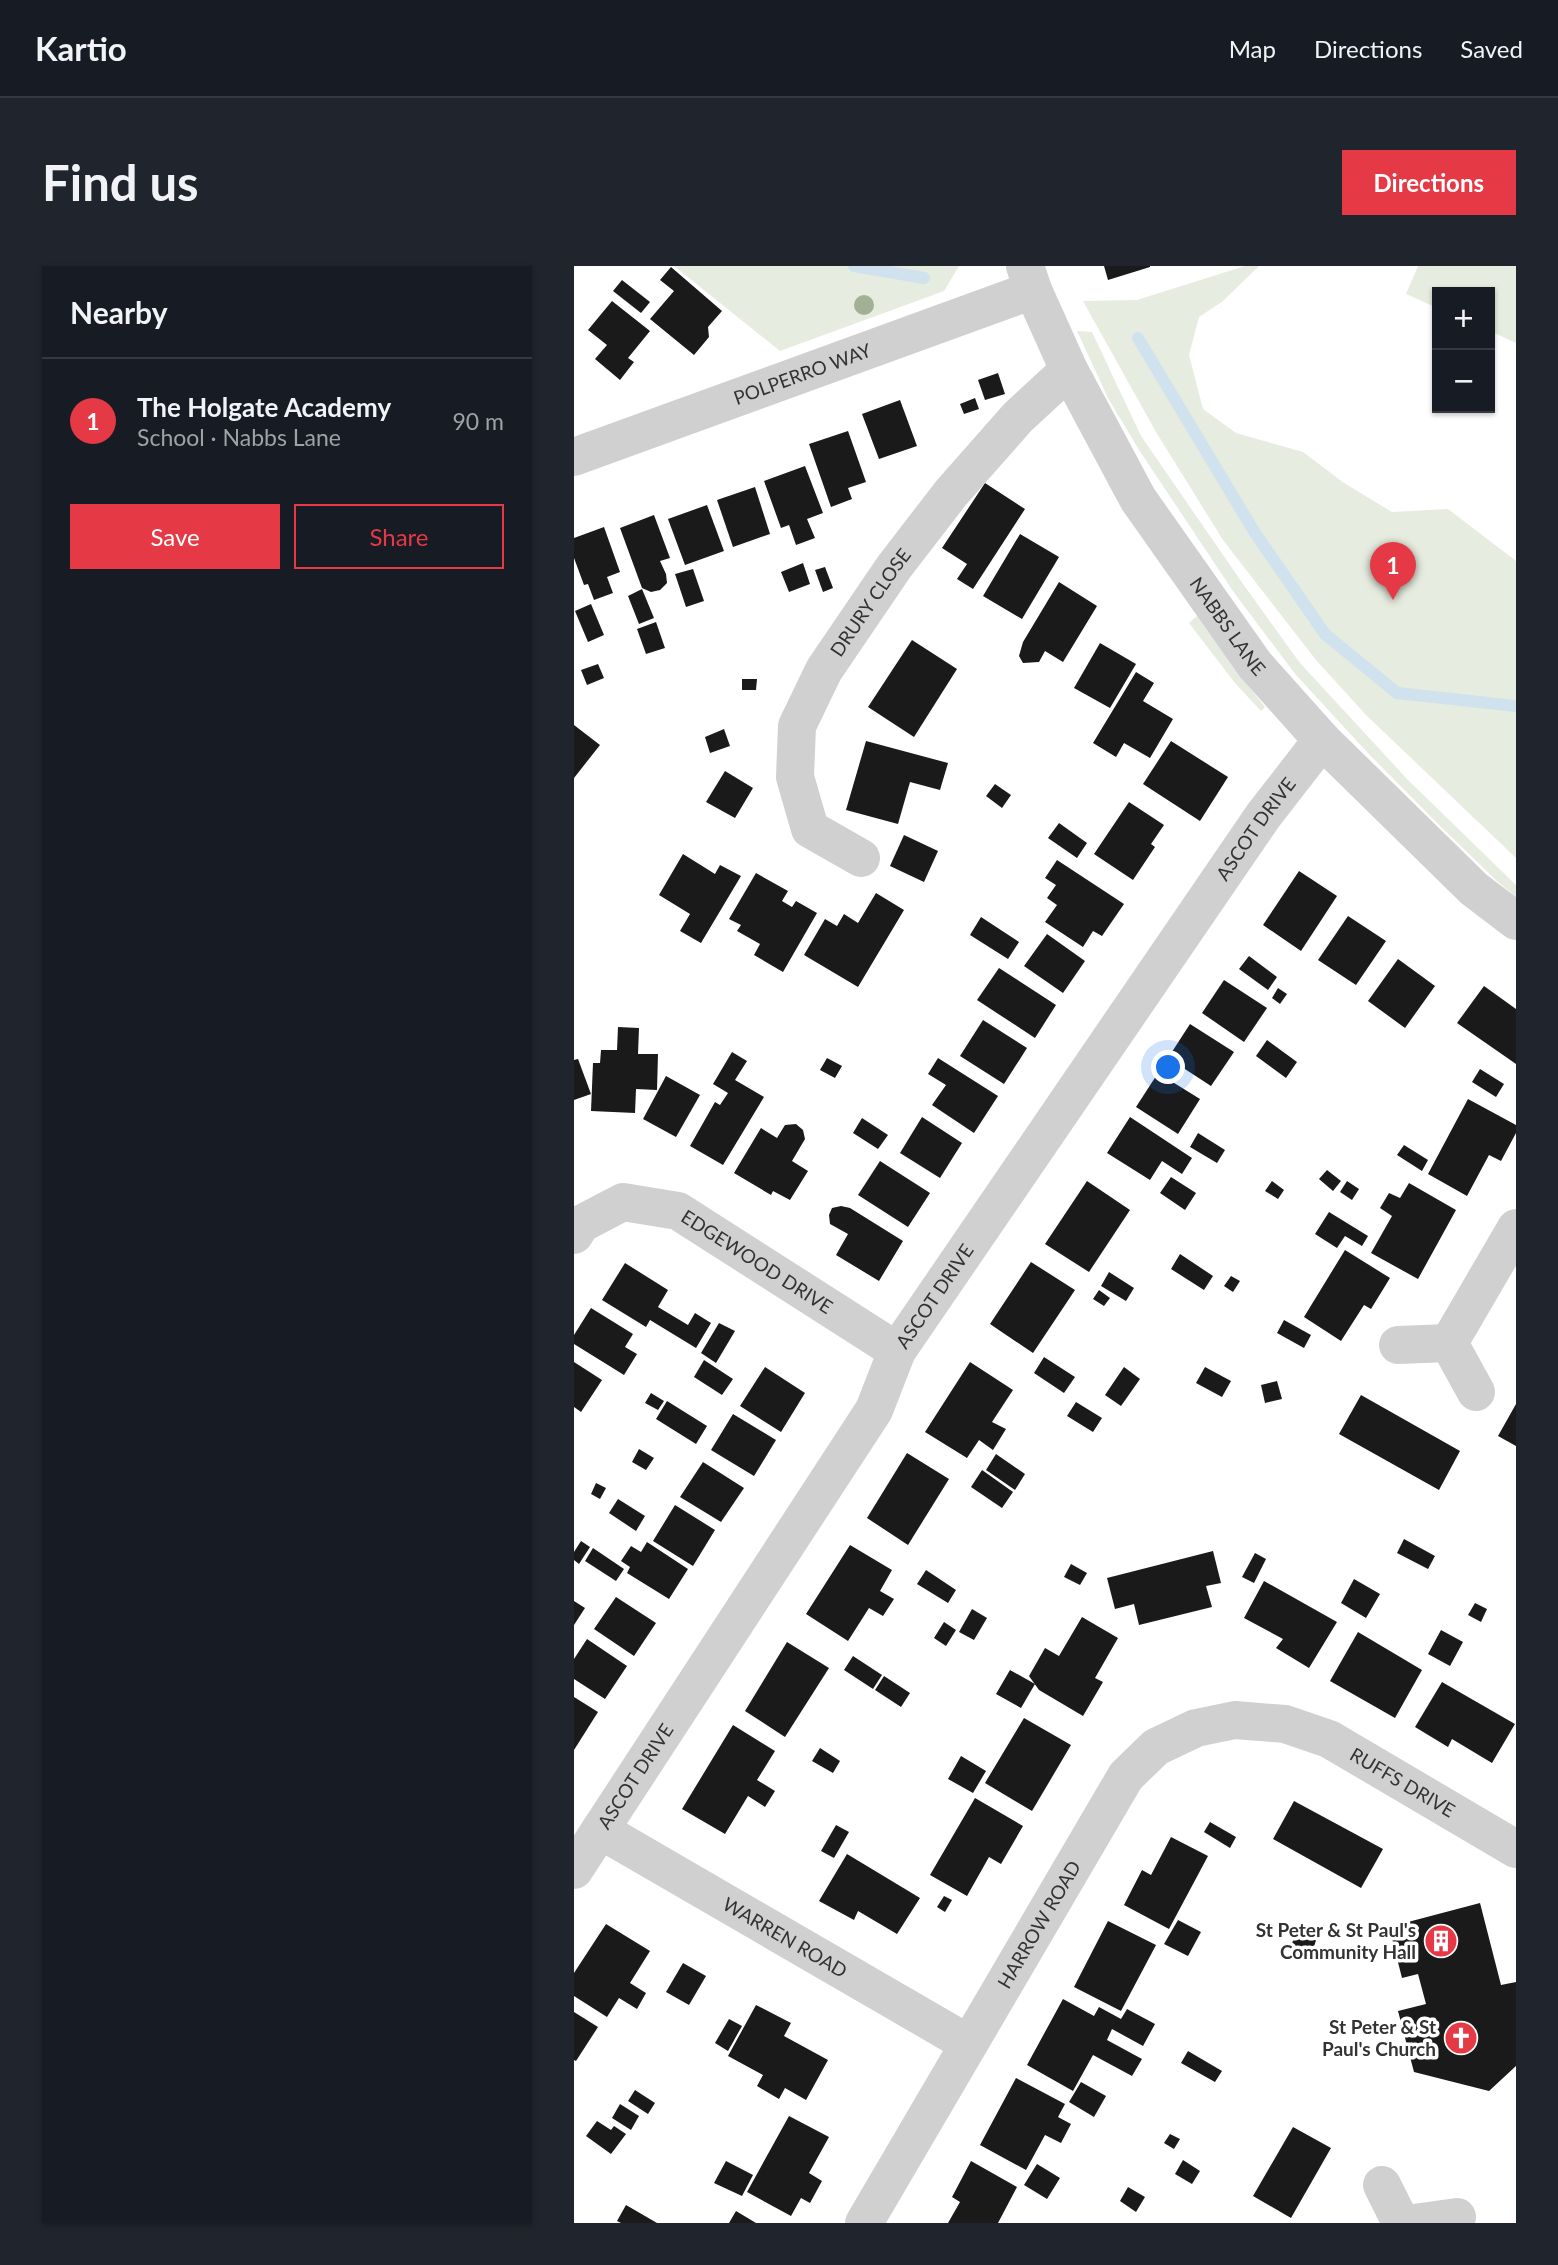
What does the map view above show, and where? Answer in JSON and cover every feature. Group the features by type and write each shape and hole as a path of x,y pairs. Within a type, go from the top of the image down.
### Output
{"street":[{"name":"NABBS LANE","path":"1029,278 1069,370 1138,499 1255,665 1322,740 1475,889 1516,921"},
{"name":"POLPERRO WAY","path":"574,457 1029,278"},
{"name":"DRURY CLOSE","path":"861,858 810,829 795,777 797,726 824,670 894,566 951,493 1018,417 1069,370"},
{"name":"ASCOT DRIVE","path":"574,1870 874,1410 897,1351 1263,816 1322,740"},
{"name":"EDGEWOOD DRIVE","path":"574,1235 582,1224 623,1202 678,1211 897,1351"},
{"path":"1449,1343 1516,1228"},
{"path":"1398,1345 1449,1343"},
{"path":"1449,1343 1476,1392"},
{"name":"HARROW ROAD","path":"864,2223 1126,1776 1156,1747 1196,1728 1235,1720 1285,1724"},
{"name":"RUFFS DRIVE","path":"1285,1724 1329,1739 1516,1849"},
{"name":"WARREN ROAD","path":"600,1830 969,2045"},
{"path":"1382,2185 1401,2223"},
{"path":"1414,2223 1457,2217"}],"shaded area":[{"path":"674,266 959,266 944,291 780,351"},
{"path":"1245,266 1259,266 1223,301 1199,317 1189,355 1203,409 1236,433 1303,452 1344,483 1392,512 1448,509 1516,561 1516,858 1366,715 1316,660 1223,540 1156,432 1083,301 1137,300"},
{"path":"1418,266 1516,266 1516,343 1495,333 1495,287 1432,287 1432,306 1406,294"},
{"path":"1077,331 1092,332 1141,436 1300,663 1408,780 1516,885 1516,897 1431,817 1296,675 1235,594 1139,450 1108,398"},
{"path":"1197,616 1265,707 1261,711 1235,683 1189,623"}],"building":[{"path":"1104,266 1150,266 1150,267 1108,280"},
{"path":"671,267 722,311 708,327 709,337 694,355 650,319 674,291 660,280"},
{"path":"622,280 650,302 641,313 613,291"},
{"path":"612,301 650,331 628,358 634,362 620,380 595,359 607,345 588,330"},
{"path":"998,373 1005,394 985,400 978,380"},
{"path":"975,398 979,409 964,414 960,404"},
{"path":"900,400 917,446 879,459 862,414"},
{"path":"848,431 866,482 848,488 852,499 831,507 809,444"},
{"path":"805,466 823,513 807,519 815,538 796,545 789,525 781,528 764,481"},
{"path":"985,483 1025,509 973,589 957,579 967,564 942,548"},
{"path":"755,487 770,534 733,547 717,500"},
{"path":"707,505 724,551 685,565 668,519"},
{"path":"654,515 670,558 660,561 667,583 660,590 651,592 642,588 620,528"},
{"path":"604,527 620,572 607,577 613,593 594,600 588,584 584,585 574,558 574,538"},
{"path":"1020,534 1059,557 1022,619 983,596"},
{"path":"803,563 810,584 789,592 781,572"},
{"path":"825,567 833,588 823,592 815,570"},
{"path":"693,569 704,601 686,607 675,574"},
{"path":"1059,582 1097,606 1063,662 1045,651 1039,662 1023,663 1019,656 1023,642"},
{"path":"642,589 654,618 639,624 628,596"},
{"path":"591,604 604,635 588,642 575,611"},
{"path":"656,622 665,648 646,654 637,629"},
{"path":"912,640 957,669 914,737 868,707"},
{"path":"1100,643 1136,664 1110,708 1074,688"},
{"path":"598,664 604,678 587,685 581,670"},
{"path":"1136,672 1154,683 1143,701 1173,719 1150,758 1124,743 1116,757 1093,743"},
{"path":"742,679 757,679 756,690 742,690"},
{"path":"574,725 600,745 574,778"},
{"path":"724,729 730,746 710,753 705,737"},
{"path":"866,741 948,763 940,790 910,782 898,824 846,810"},
{"path":"1171,741 1228,777 1200,821 1143,784"},
{"path":"725,771 753,788 735,818 706,802"},
{"path":"995,784 1011,795 1002,808 986,796"},
{"path":"1129,802 1164,825 1151,844 1155,847 1133,880 1094,854"},
{"path":"1059,823 1087,843 1077,858 1048,838"},
{"path":"904,835 938,851 924,882 890,866"},
{"path":"683,854 715,874 720,865 741,876 701,943 680,931 690,914 659,895"},
{"path":"1057,860 1124,904 1102,936 1093,931 1083,947 1045,922 1057,905 1047,898 1056,885 1045,878"},
{"path":"1299,871 1337,896 1301,951 1263,925"},
{"path":"756,873 788,891 782,901 792,907 796,901 817,913 783,972 754,955 760,944 737,931 741,925 729,919"},
{"path":"876,893 904,910 858,987 804,955 825,919 837,926 844,914 858,923"},
{"path":"1348,916 1386,941 1356,985 1318,960"},
{"path":"981,917 1019,942 1008,959 970,935"},
{"path":"1047,934 1085,961 1063,993 1024,966"},
{"path":"1249,956 1277,977 1268,990 1239,969"},
{"path":"1398,959 1435,986 1405,1028 1368,1001"},
{"path":"999,968 1056,1005 1035,1038 977,1000"},
{"path":"1224,980 1267,1008 1244,1042 1202,1013"},
{"path":"1484,986 1516,1009 1516,1064 1457,1023"},
{"path":"1278,988 1287,994 1280,1004 1272,998"},
{"path":"983,1020 1027,1048 1004,1084 960,1056"},
{"path":"1190,1024 1234,1052 1211,1086 1168,1058"},
{"path":"618,1027 639,1028 638,1054 658,1054 657,1090 636,1089 635,1113 591,1111 593,1063 600,1063 601,1050 617,1050"},
{"path":"1267,1040 1297,1062 1286,1078 1256,1056"},
{"path":"732,1052 747,1061 735,1080 764,1097 723,1165 690,1146 715,1102 720,1105 728,1093 713,1084"},
{"path":"827,1058 842,1066 835,1078 820,1070"},
{"path":"938,1058 998,1096 974,1133 932,1105 946,1085 928,1074"},
{"path":"578,1059 591,1094 574,1100 574,1060"},
{"path":"1480,1069 1504,1084 1496,1097 1472,1082"},
{"path":"1158,1073 1200,1099 1178,1134 1136,1107"},
{"path":"666,1076 700,1095 676,1137 643,1119"},
{"path":"1468,1099 1516,1125 1516,1133 1501,1161 1489,1155 1467,1196 1428,1174"},
{"path":"922,1117 962,1143 940,1178 900,1153"},
{"path":"1130,1117 1192,1158 1182,1174 1162,1161 1150,1180 1107,1153"},
{"path":"862,1118 888,1135 878,1149 853,1133"},
{"path":"796,1124 803,1130 805,1139 792,1161 808,1171 790,1200 773,1191 771,1195 734,1173 761,1128 777,1138 785,1125"},
{"path":"1198,1133 1225,1150 1217,1163 1190,1147"},
{"path":"1404,1145 1428,1160 1422,1171 1397,1155"},
{"path":"880,1161 930,1193 908,1227 858,1195"},
{"path":"1327,1170 1341,1181 1333,1191 1319,1179"},
{"path":"1171,1177 1196,1193 1185,1210 1160,1193"},
{"path":"1087,1181 1130,1210 1089,1272 1045,1244"},
{"path":"1272,1181 1284,1190 1278,1199 1265,1191"},
{"path":"1347,1181 1359,1189 1352,1200 1340,1192"},
{"path":"1409,1183 1456,1210 1418,1279 1371,1253 1392,1216 1380,1208 1389,1193 1400,1198"},
{"path":"832,1208 850,1208 903,1241 879,1281 836,1255 848,1234 830,1224 829,1215"},
{"path":"1329,1212 1368,1236 1362,1246 1345,1236 1337,1248 1315,1234"},
{"path":"1345,1250 1390,1278 1371,1309 1364,1305 1341,1341 1304,1317"},
{"path":"1180,1254 1213,1276 1204,1290 1171,1269"},
{"path":"1031,1262 1075,1290 1033,1353 990,1324"},
{"path":"625,1263 668,1290 658,1307 688,1325 695,1313 711,1323 696,1348 650,1320 646,1327 602,1300"},
{"path":"1109,1272 1134,1288 1126,1301 1101,1286"},
{"path":"1231,1276 1240,1281 1233,1292 1224,1286"},
{"path":"1099,1290 1110,1298 1104,1306 1093,1299"},
{"path":"591,1308 633,1334 625,1347 637,1354 624,1375 574,1344 574,1335"},
{"path":"1284,1320 1311,1335 1304,1348 1277,1333"},
{"path":"719,1323 735,1331 716,1363 701,1353"},
{"path":"1044,1357 1075,1377 1064,1393 1034,1373"},
{"path":"704,1360 733,1379 722,1395 694,1377"},
{"path":"574,1362 602,1380 581,1412 574,1407"},
{"path":"970,1362 1013,1390 992,1422 1006,1429 993,1450 979,1440 967,1458 925,1432"},
{"path":"765,1367 805,1393 781,1432 740,1406"},
{"path":"1124,1367 1140,1379 1121,1406 1105,1395"},
{"path":"1205,1367 1231,1381 1222,1397 1196,1383"},
{"path":"1277,1381 1282,1399 1265,1403 1261,1385"},
{"path":"651,1393 664,1401 658,1410 645,1403"},
{"path":"1361,1395 1460,1451 1439,1490 1339,1434"},
{"path":"667,1401 707,1426 696,1444 656,1419"},
{"path":"1076,1402 1102,1418 1093,1432 1067,1416"},
{"path":"1516,1404 1516,1446 1498,1436"},
{"path":"733,1414 776,1440 754,1476 711,1450"},
{"path":"639,1449 654,1458 646,1470 632,1462"},
{"path":"907,1453 949,1479 908,1545 867,1518"},
{"path":"996,1454 1025,1474 1015,1490 986,1470"},
{"path":"703,1462 744,1488 721,1522 680,1497"},
{"path":"982,1470 1013,1492 1002,1508 971,1487"},
{"path":"596,1483 606,1488 600,1499 591,1494"},
{"path":"618,1499 645,1516 636,1531 609,1513"},
{"path":"675,1505 715,1530 693,1566 653,1541"},
{"path":"1404,1539 1435,1556 1428,1569 1397,1553"},
{"path":"581,1541 590,1547 579,1564 574,1560 574,1552"},
{"path":"647,1542 688,1569 669,1599 627,1573 630,1567 621,1561 631,1546 641,1552"},
{"path":"850,1545 892,1570 880,1591 894,1599 883,1616 869,1608 848,1641 806,1614"},
{"path":"593,1548 624,1569 616,1581 585,1561"},
{"path":"1213,1551 1221,1583 1206,1586 1212,1607 1139,1625 1134,1604 1115,1609 1107,1578"},
{"path":"1255,1553 1266,1559 1254,1583 1242,1577"},
{"path":"1071,1564 1087,1573 1080,1585 1064,1577"},
{"path":"926,1570 956,1590 948,1603 917,1584"},
{"path":"1354,1579 1380,1594 1366,1618 1341,1603"},
{"path":"1264,1581 1337,1622 1309,1668 1276,1648 1283,1639 1244,1618"},
{"path":"616,1597 656,1623 634,1656 594,1629"},
{"path":"574,1601 585,1608 574,1625"},
{"path":"1475,1603 1487,1609 1481,1622 1468,1615"},
{"path":"972,1609 987,1618 974,1640 959,1632"},
{"path":"1082,1617 1118,1638 1095,1678 1103,1682 1083,1716 1039,1690 1029,1676 1045,1648 1059,1656"},
{"path":"944,1622 956,1630 946,1646 934,1638"},
{"path":"1441,1630 1463,1642 1450,1666 1428,1654"},
{"path":"1358,1632 1422,1670 1395,1718 1330,1681"},
{"path":"587,1639 627,1666 605,1699 574,1679 574,1659"},
{"path":"787,1642 829,1668 785,1737 745,1711"},
{"path":"853,1656 882,1675 873,1689 844,1670"},
{"path":"1010,1670 1035,1684 1021,1708 996,1694"},
{"path":"884,1676 910,1693 901,1707 875,1690"},
{"path":"1442,1682 1515,1724 1492,1763 1452,1739 1448,1747 1415,1727"},
{"path":"574,1697 598,1712 574,1750"},
{"path":"1024,1718 1071,1745 1032,1811 985,1783"},
{"path":"733,1725 775,1751 757,1780 775,1791 765,1807 748,1796 725,1834 682,1809"},
{"path":"820,1748 840,1761 833,1773 812,1761"},
{"path":"961,1756 986,1771 973,1793 948,1779"},
{"path":"975,1798 1023,1826 1001,1864 989,1857 967,1896 930,1875"},
{"path":"1294,1801 1383,1849 1361,1888 1273,1839"},
{"path":"1210,1822 1236,1837 1230,1848 1204,1832"},
{"path":"836,1825 849,1832 834,1858 821,1851"},
{"path":"1171,1837 1208,1856 1169,1929 1124,1905 1142,1870 1151,1875"},
{"path":"847,1854 920,1898 897,1934 858,1911 854,1920 819,1901"},
{"path":"944,1896 952,1900 945,1912 937,1907"},
{"name":"St Peter & St Paul's Church","path":"1480,1903 1501,1985 1516,1982 1516,2066 1489,2091 1414,2072 1398,2011 1426,2004 1418,1974 1402,1978 1389,1927"},
{"path":"1178,1920 1201,1932 1188,1956 1164,1944"},
{"path":"1108,1921 1156,1945 1121,2011 1074,1987"},
{"path":"606,1924 650,1951 630,1983 646,1993 637,2009 619,1998 607,2017 574,1996 574,1973"},
{"path":"1297,1930 1317,1937 1312,1953 1291,1946"},
{"path":"683,1963 706,1976 689,2005 666,1992"},
{"path":"1063,1999 1094,2016 1099,2007 1121,2019 1127,2009 1155,2024 1143,2046 1112,2029 1107,2040 1142,2059 1132,2076 1093,2055 1073,2091 1027,2065"},
{"path":"756,2005 791,2023 784,2036 828,2060 806,2100 785,2088 779,2099 757,2086 763,2075 728,2056"},
{"path":"574,2012 598,2027 576,2061 574,2060"},
{"path":"729,2019 742,2026 728,2051 715,2043"},
{"path":"1188,2051 1222,2071 1215,2082 1181,2063"},
{"path":"1016,2078 1065,2104 1058,2117 1071,2124 1061,2143 1045,2135 1026,2170 980,2145"},
{"path":"1081,2082 1106,2096 1094,2117 1069,2102"},
{"path":"635,2090 655,2103 648,2114 628,2101"},
{"path":"620,2104 639,2116 631,2130 612,2118"},
{"path":"789,2116 829,2137 809,2173 822,2181 810,2203 801,2198 791,2216 747,2192"},
{"path":"597,2121 611,2130 614,2126 626,2134 611,2154 586,2136"},
{"path":"1293,2127 1331,2148 1291,2218 1253,2196"},
{"path":"1170,2134 1180,2139 1174,2149 1164,2143"},
{"path":"1183,2160 1200,2171 1192,2184 1175,2174"},
{"path":"726,2161 753,2175 742,2196 714,2183"},
{"path":"971,2161 1017,2187 998,2223 948,2223 960,2202 952,2197"},
{"path":"1037,2164 1060,2178 1047,2199 1024,2185"},
{"path":"1128,2187 1145,2197 1136,2212 1120,2201"},
{"path":"626,2205 657,2223 617,2221"},
{"path":"736,2211 756,2223 729,2223"}],"waterway":[{"path":"854,266 924,278"},
{"path":"1138,338 1255,533 1325,634 1397,693 1516,706"}],"place":[{"name":"The Holgate Academy","path":"1393,600"},
{"name":"St Peter & St Paul's Community Hall","path":"1441,1941"},
{"name":"St Peter & St Paul's Church","path":"1461,2038"}]}
